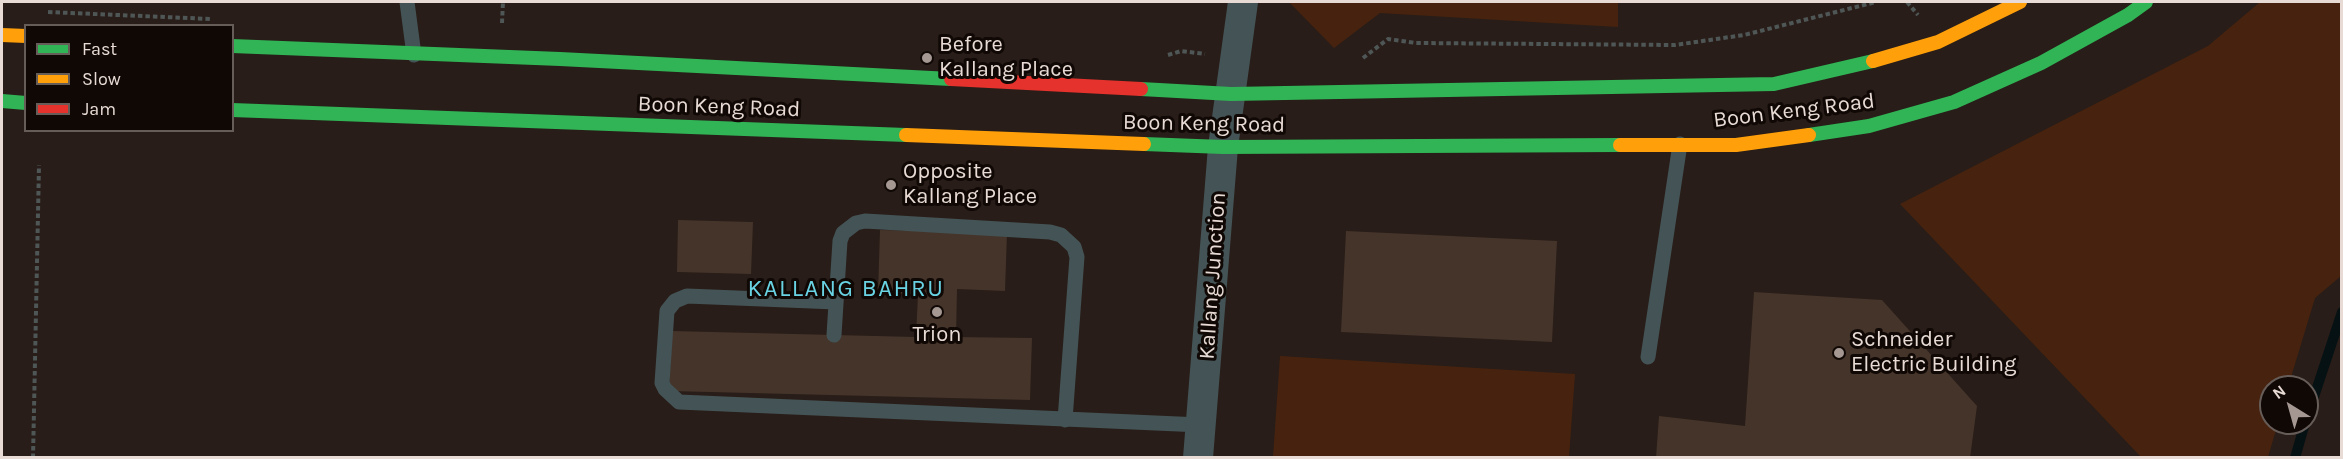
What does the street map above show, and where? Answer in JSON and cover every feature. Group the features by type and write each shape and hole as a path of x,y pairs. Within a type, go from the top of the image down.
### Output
{"main road":[{"name":"Boon Keng Road","path":"234,46 560,59 1231,94 1774,84 1846,69 1938,42 2020,2"},
{"name":"Boon Keng Road","path":"234,110 1223,147 1736,145 1869,126 1954,102 2042,63 2128,15 2146,2"},
{"path":"2,35 24,36"},
{"path":"2,101 24,103"}],"street":[{"name":"Kallang Junction","path":"1198,458 1223,147 1243,2"}],"lane":[{"path":"407,2 414,55"},
{"path":"1648,357 1680,144"},
{"path":"834,335 840,241 843,233 856,223 865,221 1004,229 1061,235 1074,247 1077,257 1065,420"},
{"path":"836,302 680,298 670,305 667,311 662,383 668,393 679,402 831,401 1065,420 1201,425"}],"path":[{"path":"502,33 503,2"},
{"path":"1355,64 1388,39 1416,43 1675,45 1744,35 1876,2"},
{"path":"33,458 39,165"}],"shaded area":[{"path":"1289,2 1618,2 1618,27 1380,13 1334,48"},
{"path":"2260,2 2341,2 2341,276 2315,298 2292,375 2259,375 2259,435 2274,435 2268,457 2141,457 1900,204 2208,46"},
{"path":"1280,356 1575,374 1569,457 1273,457"}],"building":[{"path":"678,220 753,222 751,274 677,272"},
{"name":"Trion","path":"880,230 1007,233 1005,291 957,289 956,337 1032,338 1030,400 669,391 672,331 916,337 918,294 878,293"},
{"path":"1346,231 1557,241 1552,342 1341,332"},
{"name":"Schneider Electric Building","path":"1754,292 1882,300 1977,406 1970,458 1656,458 1659,416 1745,426"}],"waterway":[{"path":"2319,382 2342,312"},
{"path":"2295,458 2302,435"}],"traffic: fast":[{"path":"1809,135 1869,126 1954,102 2041,63 2128,15 2146,2"},
{"path":"234,46 560,59 951,79"},
{"path":"1141,89 1231,94 1774,84 1873,61"},
{"path":"2,101 24,103"},
{"path":"234,110 906,135"},
{"path":"1144,144 1223,147 1620,145"}],"traffic: slow":[{"path":"1873,61 1938,42 2020,2"},
{"path":"2,35 24,36"},
{"path":"906,135 1144,144"},
{"path":"1620,145 1736,145 1809,135"}],"traffic: jam":[{"path":"951,79 1141,89"}],"place":[{"name":"Before Kallang Place","path":"927,58"},
{"name":"Opposite Kallang Place","path":"891,185"},
{"name":"Trion","path":"937,312"},
{"name":"Schneider Electric Building","path":"1839,353"}],"district":[{"name":"KALLANG BAHRU","path":"846,289"}]}
